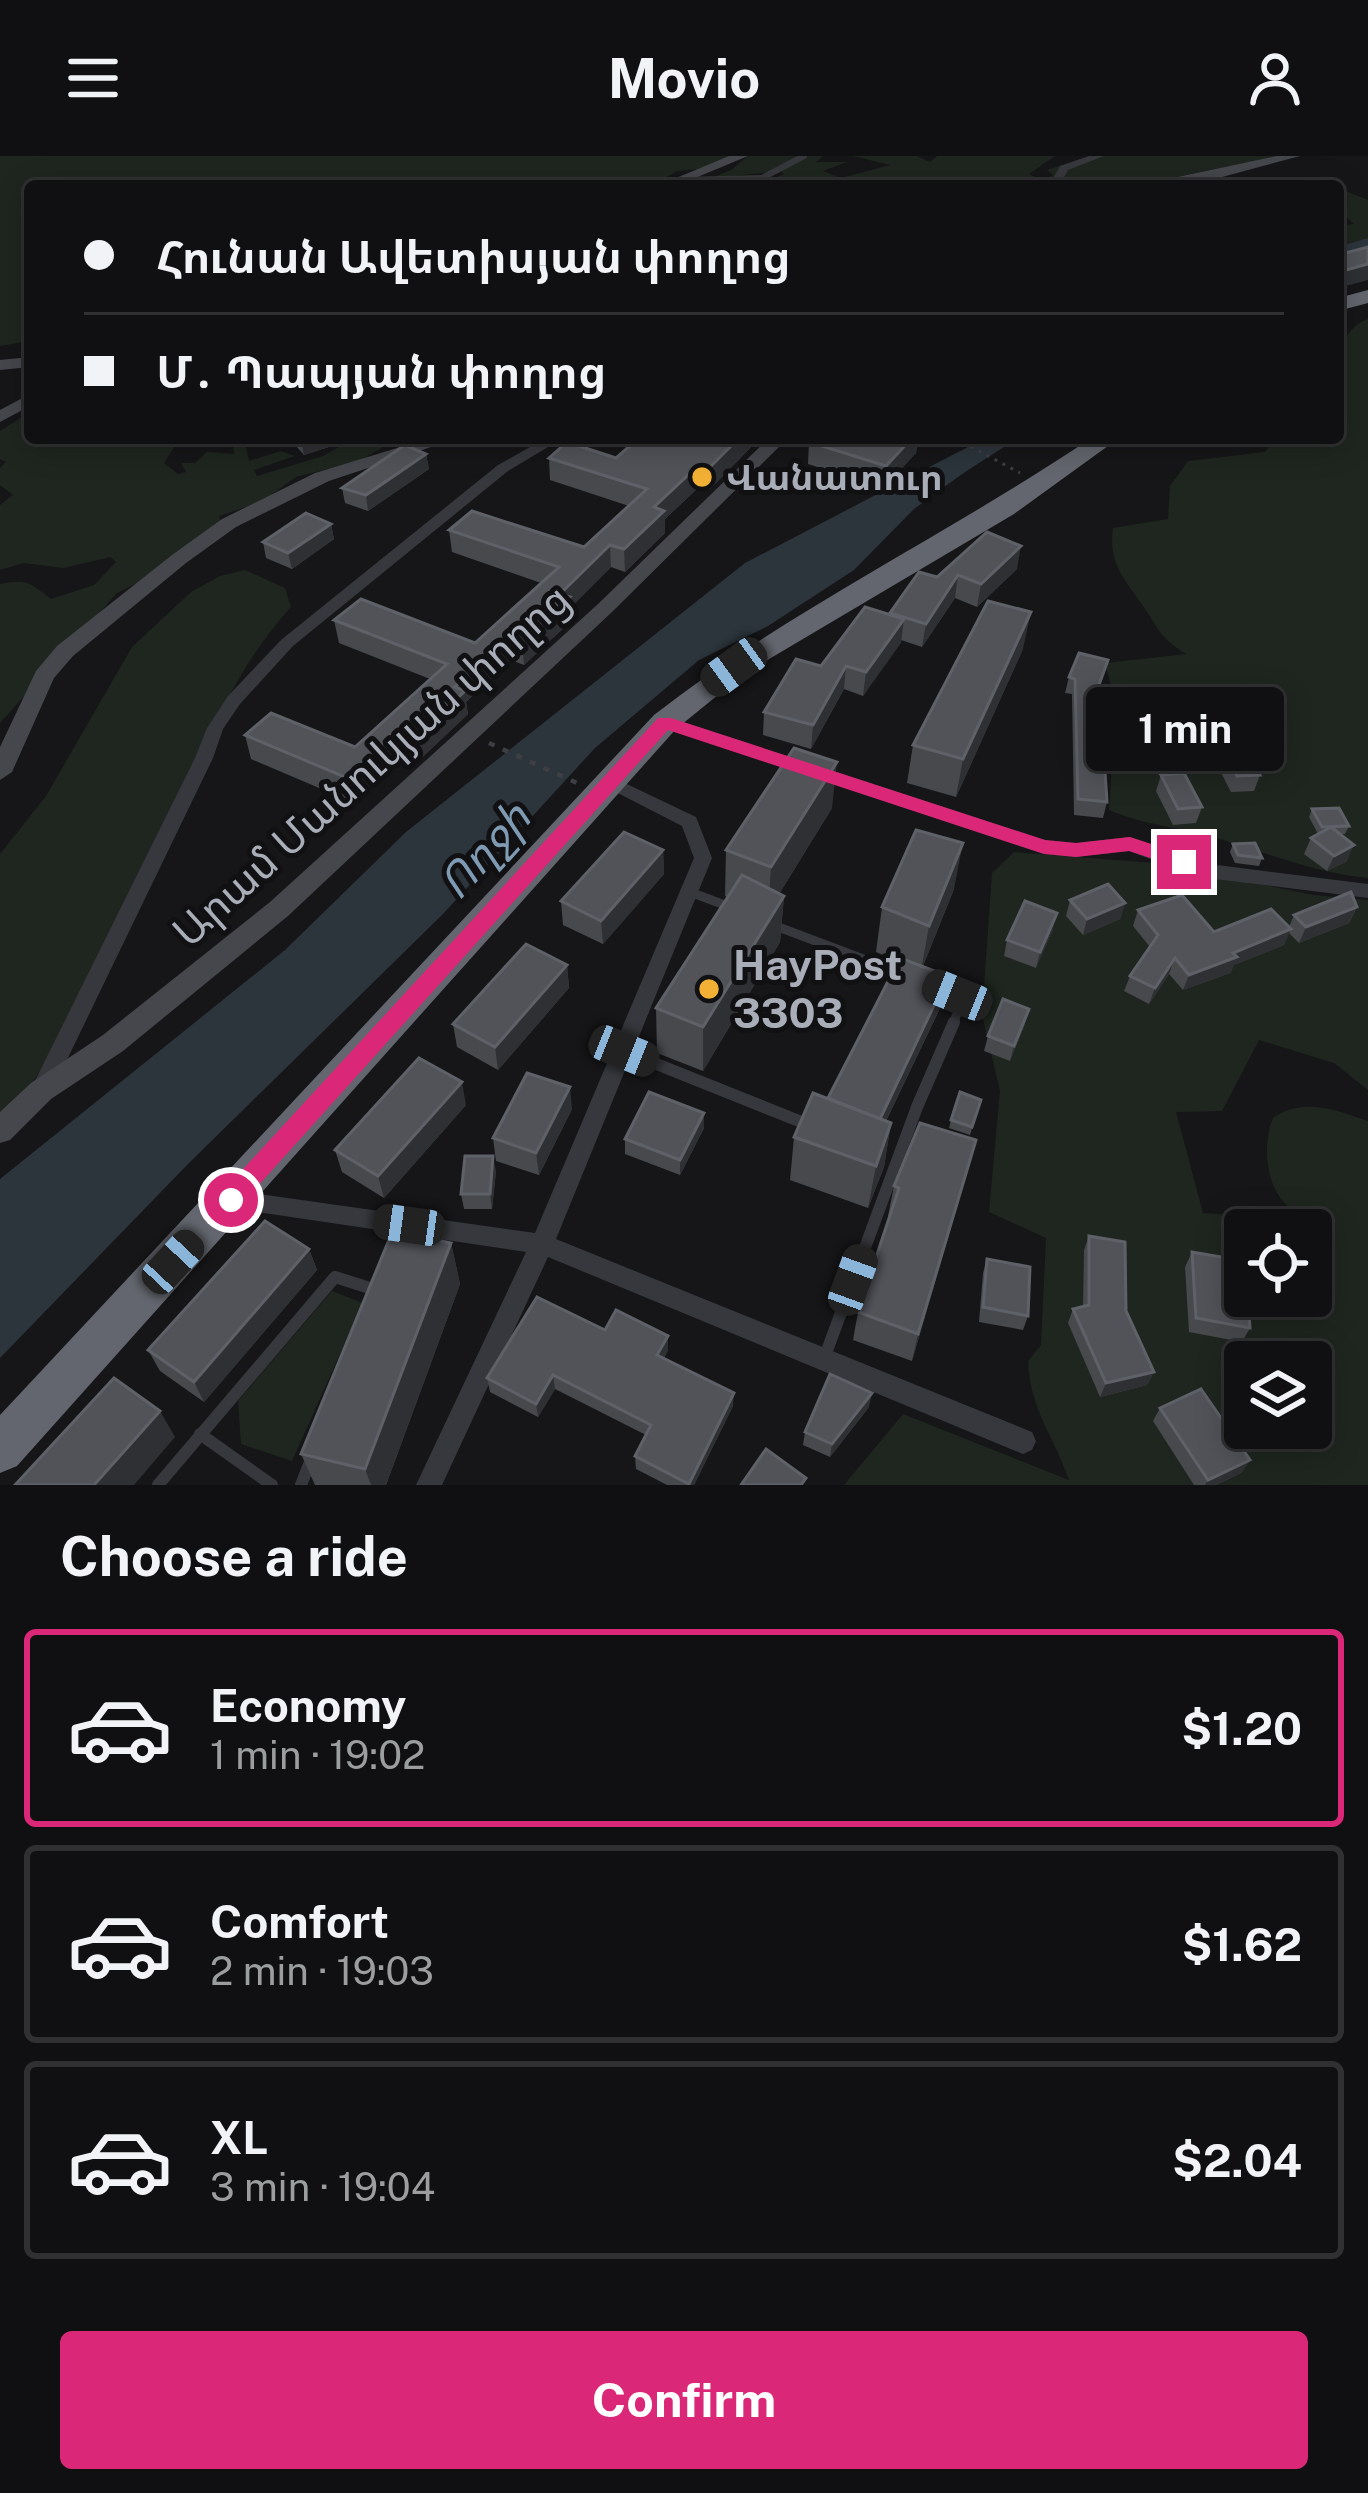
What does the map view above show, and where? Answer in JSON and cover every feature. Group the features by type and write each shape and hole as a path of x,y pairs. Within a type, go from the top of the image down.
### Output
{"highway":[{"path":"0,1449 231,1200 598,784 665,722 734,667 1005,508 1098,444"}],"street":[{"path":"678,180 740,156"},
{"path":"1057,180 1064,168 1099,156"},
{"path":"1192,180 1293,156"},
{"path":"0,772 44,676 65,651 179,559 229,523 292,490 431,444"},
{"path":"41,1091 204,758 214,728 234,700 326,608 503,468 545,444"},
{"name":"Արամ Մանուկյան փողոց","path":"0,1131 41,1091 113,1043 279,909 773,444"},
{"path":"665,722 1044,847 1076,850 1130,844 1199,870 1368,891"},
{"path":"429,1485 542,1244 703,858 700,838 689,822 598,784"},
{"path":"231,1200 542,1244 1023,1441"}],"lane":[{"path":"765,180 804,156"},
{"path":"690,892 911,977"},
{"path":"824,1360 959,1010 957,995 931,985"},
{"path":"624,1051 813,1127"},
{"path":"876,1153 897,1161"},
{"path":"158,1485 334,1277 379,1291 370,1312"},
{"path":"200,1434 272,1485"},
{"path":"301,1485 318,1442"}],"path":[{"path":"965,444 1026,476"},
{"path":"501,748 598,784"}],"shaded area":[{"path":"0,156 735,156 721,167 677,171 662,180 24,180 24,342 0,346"},
{"path":"748,156 823,156 816,162 847,162 823,171 841,178 890,165 853,156 917,156 930,162 937,156 1055,156 1029,174 1041,180 772,180 784,174 781,171 733,176 746,180 707,180"},
{"path":"1090,156 1280,156 1162,180 1045,180 1053,175 1047,170"},
{"path":"1344,190 1368,200 1368,242 1344,253 1344,225 1354,224 1344,215"},
{"path":"1368,319 1368,878 1109,810 1116,705 1105,663 1186,654 1160,632 1124,579 1115,561 1113,528 1168,519 1170,486 1188,461 1265,452 1271,444 1344,444 1344,342 1354,327"},
{"path":"24,416 24,444 185,444 175,446 164,463 178,474 186,472 181,463 195,463 207,452 234,454 235,444 250,444 249,461 281,451 295,456 254,470 257,476 323,456 344,444 396,444 359,461 296,477 261,502 219,516 222,525 152,576 117,593 0,723 0,584 28,584 51,599 94,585 116,562 110,557 64,568 23,563 0,570 0,505 13,495 0,485 0,468 6,462 0,459 0,431"},
{"path":"245,570 285,588 291,607 254,654 224,705 92,976 0,1134 0,854 46,796 132,647 191,592 220,576"},
{"path":"1014,852 1154,863 1314,895 1368,900 1368,1090 1334,1063 1259,1040 1222,1111 1176,1112 1203,1213 1224,1215 1224,1317 1332,1317 1332,1209 1292,1209 1282,1200 1271,1178 1268,1140 1273,1118 1296,1108 1332,1110 1368,1121 1368,1485 844,1485 903,1414 1069,1480 1038,1409 1028,1361 1041,1345 1046,1238 989,1212 1000,1091 982,1015 992,873"},
{"path":"332,1291 363,1303 292,1461 241,1444 238,1401"}],"water":[{"path":"960,451 980,461 914,509 854,570 768,626 699,660 595,748 443,914 189,1163 0,1358 0,1179 285,950 406,832 745,563"}],"building":[{"path":"1368,247 1368,264 1344,271 1344,253"},
{"path":"565,444 573,444 616,458 632,444 733,444 710,467 700,464 654,507 664,511 624,549 610,545 560,594 570,597 522,642 508,637 455,687 465,691 409,743 392,735 347,778 245,735 271,713 355,747 447,664 334,620 361,599 475,643 559,567 449,530 472,511 584,547 647,489 549,458"},
{"path":"815,444 906,444 886,466"},
{"path":"405,445 426,454 366,495 342,488"},
{"path":"306,513 331,524 288,553 263,542"},
{"path":"987,532 1021,546 981,584 958,575 926,624 890,613 919,572 937,577"},
{"path":"988,601 1031,612 963,759 913,745"},
{"path":"865,607 904,619 866,672 846,666 813,725 764,712 796,659 821,666"},
{"path":"1079,653 1108,660 1099,685 1100,736 1116,738 1117,757 1104,756 1107,802 1078,799 1075,679 1069,677"},
{"path":"1162,705 1183,705 1195,737 1173,737"},
{"path":"1243,742 1260,775 1237,776 1220,743"},
{"path":"794,748 837,762 771,867 726,850"},
{"path":"1184,773 1202,807 1178,809 1161,775"},
{"path":"1339,808 1349,826 1322,827 1312,809"},
{"path":"1331,827 1354,845 1334,856 1311,838"},
{"path":"916,830 963,843 929,926 882,907"},
{"path":"624,832 663,850 601,921 561,901"},
{"path":"1255,843 1262,858 1238,855 1233,844"},
{"path":"742,875 784,896 703,1027 656,1008"},
{"path":"1108,884 1125,903 1087,919 1070,900"},
{"path":"1351,892 1357,907 1306,927 1294,915"},
{"path":"1182,895 1214,932 1271,909 1291,929 1189,975 1175,958 1155,988 1130,976 1158,935 1138,910"},
{"path":"1025,901 1057,913 1040,952 1007,940"},
{"path":"526,944 567,965 495,1047 453,1024"},
{"path":"900,958 948,976 880,1119 828,1098"},
{"path":"1003,999 1029,1009 1014,1046 988,1036"},
{"path":"419,1058 462,1082 378,1176 335,1150"},
{"path":"527,1073 570,1087 536,1153 493,1138"},
{"path":"649,1092 704,1113 680,1160 625,1139"},
{"path":"960,1092 981,1100 972,1127 951,1120"},
{"path":"813,1093 891,1123 876,1166 794,1137"},
{"path":"920,1123 976,1140 918,1334 858,1312 899,1188 894,1186"},
{"path":"465,1156 493,1156 490,1194 461,1194"},
{"path":"265,1221 309,1249 194,1382 148,1350"},
{"path":"393,1230 451,1243 365,1469 301,1454"},
{"path":"1089,1236 1125,1242 1126,1311 1154,1372 1106,1383 1073,1309 1089,1305"},
{"path":"1192,1252 1224,1257 1224,1317 1249,1317 1250,1328 1196,1318"},
{"path":"987,1259 1030,1267 1028,1316 983,1307"},
{"path":"537,1297 605,1330 616,1310 668,1336 657,1355 734,1393 689,1484 635,1456 651,1425 553,1375 536,1404 487,1378"},
{"path":"830,1374 872,1393 832,1444 805,1432"},
{"path":"114,1378 160,1411 94,1485 15,1485"},
{"path":"1201,1389 1224,1422 1224,1449 1242,1449 1250,1460 1208,1480 1160,1408"},
{"path":"766,1449 806,1478 801,1485 741,1485"}],"waterway":[{"name":"Ողջի","path":"1344,253 1368,245"},
{"name":"Ողջի","path":"926,484 994,444"}],"place":[{"name":"Վանատուր","path":"702,477"},
{"name":"HayPost 3303","path":"709,989"}],"route":[{"path":"231,1200 665,722 1044,847 1076,850 1130,844 1184,862"}]}
